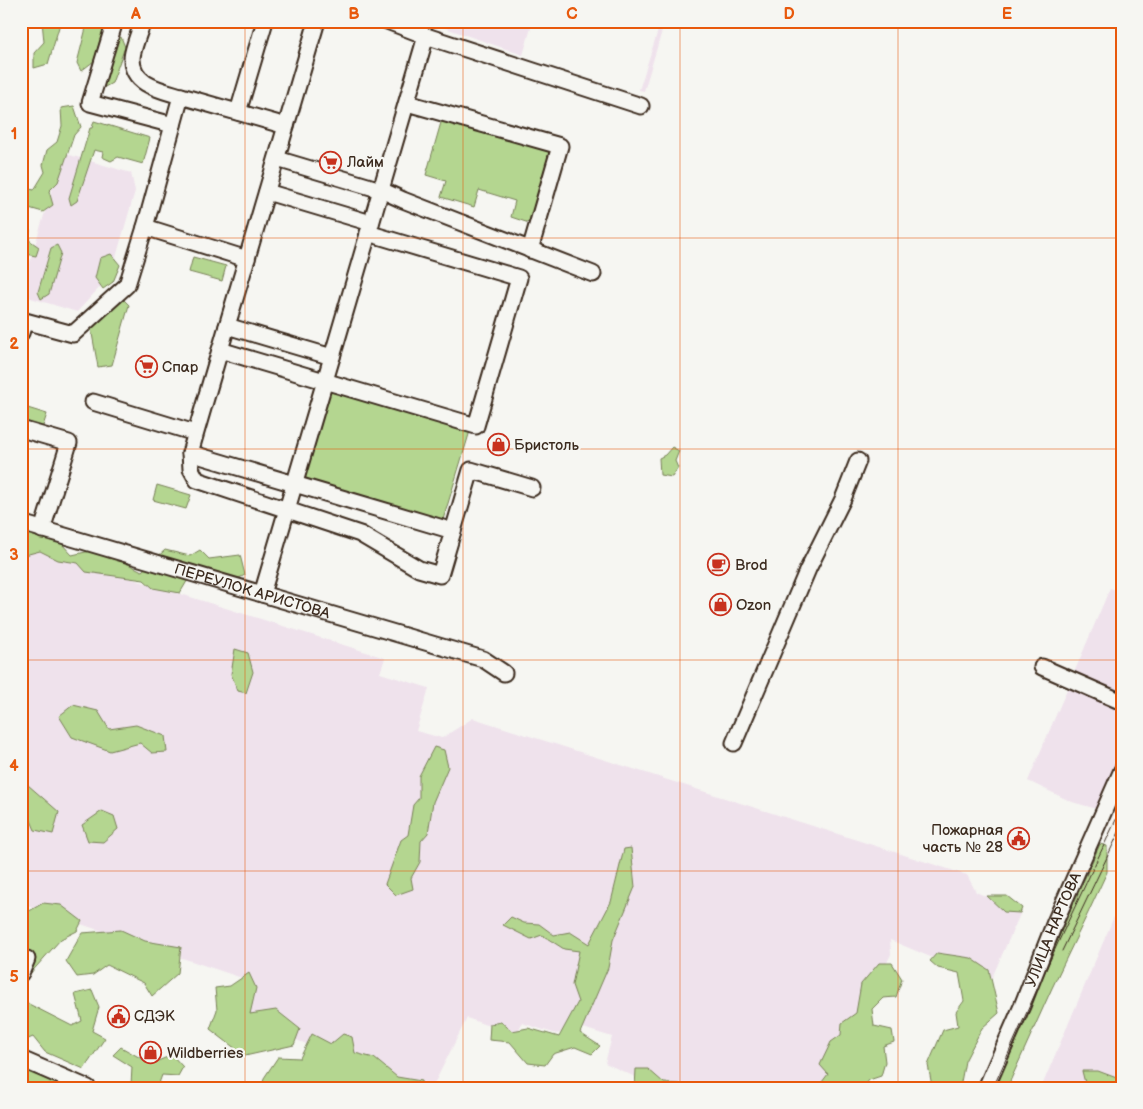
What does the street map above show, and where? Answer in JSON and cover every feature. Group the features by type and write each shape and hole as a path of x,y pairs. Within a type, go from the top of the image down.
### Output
{"street":[{"path":"115,21 90,103 173,125"},
{"path":"143,21 132,58 133,71 143,82 181,96 286,126"},
{"path":"238,112 264,21"},
{"path":"317,21 195,433 190,453 191,469 197,480 360,534 419,569 440,575 471,470 532,488"},
{"path":"387,21 426,36 640,106"},
{"path":"262,594 426,36"},
{"path":"21,333 25,321 73,334 127,285 181,96"},
{"path":"407,103 560,146 530,250"},
{"path":"277,159 381,190 593,274"},
{"path":"220,350 476,426 519,278 267,192"},
{"path":"145,227 247,259"},
{"path":"228,326 332,357"},
{"path":"93,402 195,433"},
{"path":"21,429 69,443 42,530"},
{"path":"190,453 453,531"},
{"path":"734,743 808,569 843,499 858,461"},
{"name":"ПЕРЕУЛОК АРИСТОВА","path":"21,523 483,658 504,673"},
{"path":"1042,667 1122,702"},
{"name":"УЛИЦА НАРТОВА","path":"986,1088 1122,770"},
{"path":"21,1059 88,1088"}],"shaded area":[{"path":"425,21 533,21 523,55"},
{"path":"661,21 665,21 644,91 639,90"},
{"path":"63,153 131,173 135,191 111,275 77,312 21,295"},
{"path":"21,544 385,658 380,673 429,688 416,731 442,738 473,718 967,875 976,892 1021,912 990,982 890,940 891,954 829,1088 659,1088 605,1063 612,1037 583,1028 556,1034 522,1023 516,1036 467,1018 432,1088 415,1088 237,1016 248,980 21,904"},
{"path":"1110,588 1122,592 1122,752 1097,809 1072,802 1028,781"},
{"path":"1122,898 1122,1088 1041,1088"}],"green space":[{"path":"42,21 58,21 59,27 48,64 34,68 34,53 44,42"},
{"path":"94,22 103,30 94,61 81,71 77,63 86,28"},
{"path":"121,37 125,47 112,83 103,88 96,77 105,44"},
{"path":"74,106 81,127 74,135 58,182 49,191 53,205 43,212 29,208 21,199 21,187 34,190 45,172 43,165 47,150 57,142 62,126 61,108"},
{"path":"442,119 550,150 529,223 511,217 515,201 479,190 474,207 441,197 446,181 426,175"},
{"path":"94,121 150,138 143,164 118,157 111,161 102,157 103,152 94,150 77,201 71,205 69,198 90,128 92,128"},
{"path":"21,216 30,230 29,240 39,247 36,256 25,254 23,236 21,235"},
{"path":"57,245 61,253 49,294 41,299 38,292 51,248"},
{"path":"111,254 120,265 113,282 103,289 95,278 100,258"},
{"path":"193,257 226,266 222,281 189,272"},
{"path":"121,297 129,305 112,365 98,367 91,328"},
{"path":"328,389 470,431 442,523 301,481"},
{"path":"21,406 47,414 42,429 21,423"},
{"path":"672,447 679,451 675,461 678,468 672,477 660,475 659,458 665,455"},
{"path":"157,485 191,495 186,509 153,500"},
{"path":"27,531 62,544 72,555 90,551 118,559 142,571 165,550 190,556 200,550 209,559 240,555 245,575 227,584 193,571 180,593 153,588 144,580 86,572 78,563 58,560 40,551 21,556 21,535"},
{"path":"235,649 248,653 253,672 246,693 238,691 231,674"},
{"path":"73,705 98,711 109,729 136,725 165,736 167,752 152,753 140,743 110,751 72,737 59,716"},
{"path":"434,747 444,750 448,767 433,802 428,833 421,841 420,862 411,878 413,889 396,895 385,884 401,840 408,835 413,805 419,798 419,776"},
{"path":"28,785 59,812 53,834 35,830 24,804 21,804 21,786"},
{"path":"102,811 114,816 118,829 103,842 88,841 82,825"},
{"path":"1100,844 1107,846 1107,872 1007,1088 992,1088"},
{"path":"631,848 635,887 613,940 608,968 580,1033 600,1046 592,1054 575,1047 553,1054 545,1065 528,1063 510,1042 489,1040 490,1024 501,1022 512,1031 528,1028 559,1037 578,1002 572,985 579,951 564,949 542,935 531,939 503,925 511,917 524,923 539,924 554,935 570,932 589,944 611,902 624,849"},
{"path":"987,896 1007,896 1022,908 1020,913 1004,912"},
{"path":"43,903 61,905 82,921 77,931 61,939 28,976 21,976 21,916"},
{"path":"121,930 145,941 181,947 178,973 152,996 144,983 107,965 93,975 77,977 66,961 82,933"},
{"path":"937,953 971,958 989,970 999,1013 982,1028 965,1061 958,1088 926,1088 932,1086 928,1065 943,1030 958,1026 956,1012 964,1001 959,973 938,968 930,961"},
{"path":"879,963 892,963 902,979 896,997 883,998 872,1009 874,1026 892,1030 894,1042 883,1046 885,1062 881,1076 869,1080 863,1088 819,1088 828,1074 820,1065 831,1042 841,1035 842,1023 856,1013 861,984"},
{"path":"249,973 256,988 250,1014 276,1010 300,1029 294,1045 245,1056 210,1029 217,1010 215,988 230,986"},
{"path":"92,990 99,1007 92,1031 105,1038 84,1069 45,1052 33,1037 21,1042 21,1000 72,1026 82,1021 75,994"},
{"path":"312,1034 331,1044 343,1034 352,1037 355,1053 374,1058 397,1077 421,1081 422,1088 262,1088 264,1078 278,1057 300,1058"},
{"path":"121,1047 151,1064 172,1055 183,1067 178,1076 162,1075 158,1086 152,1088 137,1087 131,1085 132,1067 113,1055"},
{"path":"636,1069 648,1069 664,1083 680,1084 685,1088 635,1088"},
{"path":"29,1071 71,1088 29,1088 25,1076"},
{"path":"1082,1071 1098,1071 1122,1080 1122,1088 1080,1088 1085,1083"}],"tram line":[{"path":"993,1088 1056,947 1122,807"},
{"path":"1062,951 1122,826"}],"place":[{"name":"Лайм","path":"331,162"},
{"name":"Спар","path":"146,367"},
{"name":"Бристоль","path":"498,445"},
{"name":"Brod","path":"719,565"},
{"name":"Ozon","path":"720,605"},
{"name":"Пожарная часть № 28","path":"1019,839"},
{"name":"СДЭК","path":"118,1016"},
{"name":"Wildberries","path":"151,1053"}]}
